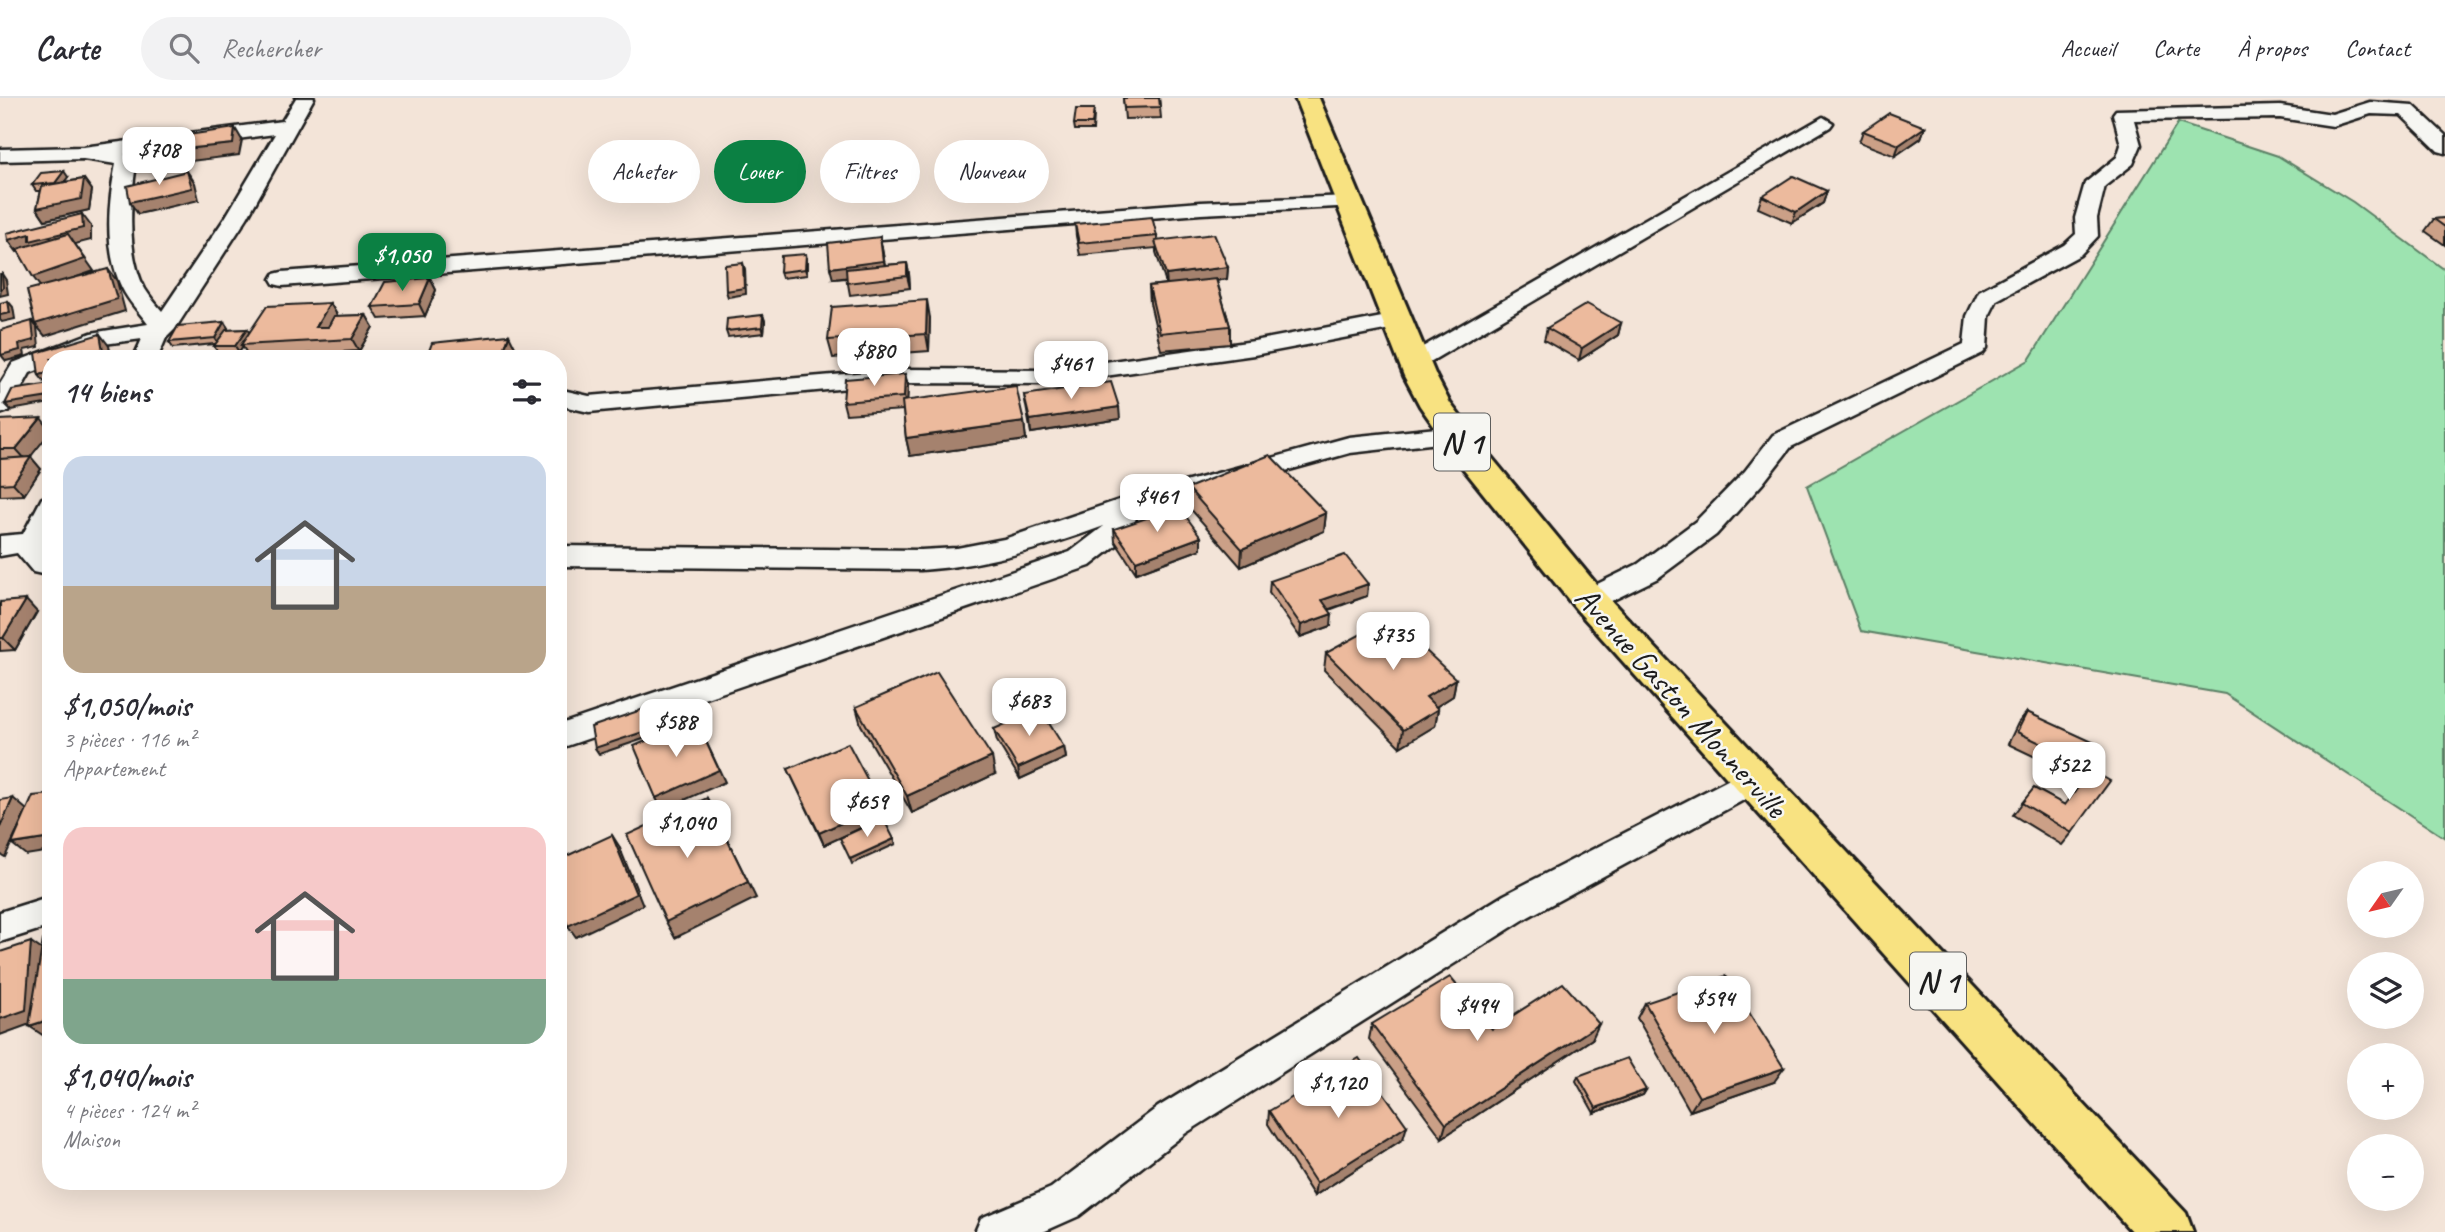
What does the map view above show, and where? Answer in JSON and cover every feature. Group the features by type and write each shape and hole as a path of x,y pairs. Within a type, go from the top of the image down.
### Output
{"main road":[{"name":"Avenue Gaston Monnerville","path":"1307,98 1398,321 1436,405 1505,499 1590,600 2167,1232"}],"street":[{"path":"149,350 154,338 236,218 305,98"},
{"path":"1590,600 1648,571 1706,528 1754,477 1782,441 1975,348 1978,316 1987,296 2072,250 2087,236 2087,218 2095,183 2126,160 2131,145 2123,114 2280,112 2333,120 2370,108 2406,109 2445,147"},
{"path":"1415,361 1823,123"},
{"path":"0,155 83,153 288,126"},
{"path":"83,153 127,160 120,194 121,242 133,288 163,328"},
{"path":"282,279 1201,208 1350,202"},
{"path":"567,399 589,404 902,376 1048,377 1254,348 1398,321"},
{"path":"65,350 99,338 163,328"},
{"path":"0,406 11,369 42,358"},
{"path":"567,556 921,560 957,558 1006,548 1091,521 1128,506 1349,445 1457,434"},
{"path":"567,734 1080,559 1117,530 1128,506"},
{"path":"42,522 30,552 42,564"},
{"path":"0,546 32,542"},
{"path":"995,1232 1065,1202 1172,1120 1516,906 1754,780"},
{"path":"0,928 42,914"}],"green space":[{"path":"2178,123 2278,156 2353,202 2445,270 2445,838 2225,694 1861,631 1807,486 2029,360"}],"building":[{"path":"1123,98 1159,98 1160,107 1124,108"},
{"path":"1076,109 1094,109 1092,124 1074,124"},
{"path":"1889,113 1925,127 1899,145 1863,131"},
{"path":"235,128 233,144 184,149 188,135"},
{"path":"64,171 55,183 32,185 41,173"},
{"path":"187,171 192,188 130,202 127,186"},
{"path":"1793,176 1827,191 1796,212 1762,196"},
{"path":"84,179 81,199 37,208 42,186"},
{"path":"82,214 83,228 30,241 30,234 8,240 7,233"},
{"path":"1152,217 1157,236 1079,243 1075,224"},
{"path":"2445,218 2445,227 2434,219"},
{"path":"68,234 85,259 33,277 17,249"},
{"path":"1214,234 1228,267 1166,275 1155,241"},
{"path":"880,237 883,261 830,268 828,243"},
{"path":"806,254 805,269 780,272 781,256"},
{"path":"743,263 744,288 726,291 725,265"},
{"path":"907,263 907,276 847,283 846,269"},
{"path":"108,269 117,299 35,324 27,290"},
{"path":"0,274 3,288 0,289"},
{"path":"430,278 419,304 372,307 385,282"},
{"path":"1216,279 1230,326 1160,333 1149,286"},
{"path":"927,300 926,334 828,340 832,307"},
{"path":"8,301 10,313 0,315 0,303"},
{"path":"330,303 316,327 328,327 334,316 366,315 352,339 241,345 267,306"},
{"path":"1587,304 1621,323 1582,348 1547,328"},
{"path":"763,315 762,327 726,331 727,319"},
{"path":"32,321 34,340 19,344 20,350 1,355 1,330"},
{"path":"224,322 215,338 169,342 178,326"},
{"path":"247,329 235,346 214,346 226,330"},
{"path":"100,334 103,350 46,350"},
{"path":"509,335 504,350 429,350 432,343"},
{"path":"42,351 42,374 39,375 36,353"},
{"path":"905,374 904,397 843,402 845,379"},
{"path":"1111,382 1119,407 1030,420 1024,395"},
{"path":"42,385 42,398 5,404 12,390"},
{"path":"1016,386 1024,422 906,438 902,401"},
{"path":"41,418 16,449 0,449 0,420"},
{"path":"1270,455 1326,513 1242,549 1188,488"},
{"path":"31,457 13,483 0,484 0,459"},
{"path":"1179,507 1201,537 1136,561 1114,529"},
{"path":"1345,555 1368,584 1322,600 1332,614 1301,625 1270,581"},
{"path":"26,600 3,638 0,638 0,602"},
{"path":"1391,618 1456,679 1426,697 1438,709 1403,730 1326,653"},
{"path":"937,672 992,757 907,796 856,707"},
{"path":"644,709 649,730 595,748 591,727"},
{"path":"1040,709 1064,747 1018,768 994,729"},
{"path":"2027,712 2099,745 2089,766 2017,732"},
{"path":"696,720 719,770 656,798 634,746"},
{"path":"848,743 881,805 819,833 788,769"},
{"path":"2091,770 2110,781 2072,833 2022,803 2034,788 2065,805"},
{"path":"42,795 42,839 12,844 33,796"},
{"path":"13,798 0,827 0,800"},
{"path":"707,798 748,882 666,922 627,835"},
{"path":"883,818 894,839 850,859 840,838"},
{"path":"612,835 636,894 568,926 567,856"},
{"path":"31,942 26,1010 0,1019 0,952"},
{"path":"42,946 42,1022 29,1026"},
{"path":"1726,976 1784,1068 1699,1097 1645,1003"},
{"path":"1450,977 1492,1029 1563,983 1599,1024 1446,1124 1372,1024"},
{"path":"1359,1058 1407,1126 1316,1183 1269,1111"},
{"path":"1627,1058 1646,1090 1596,1108 1578,1076"}]}
